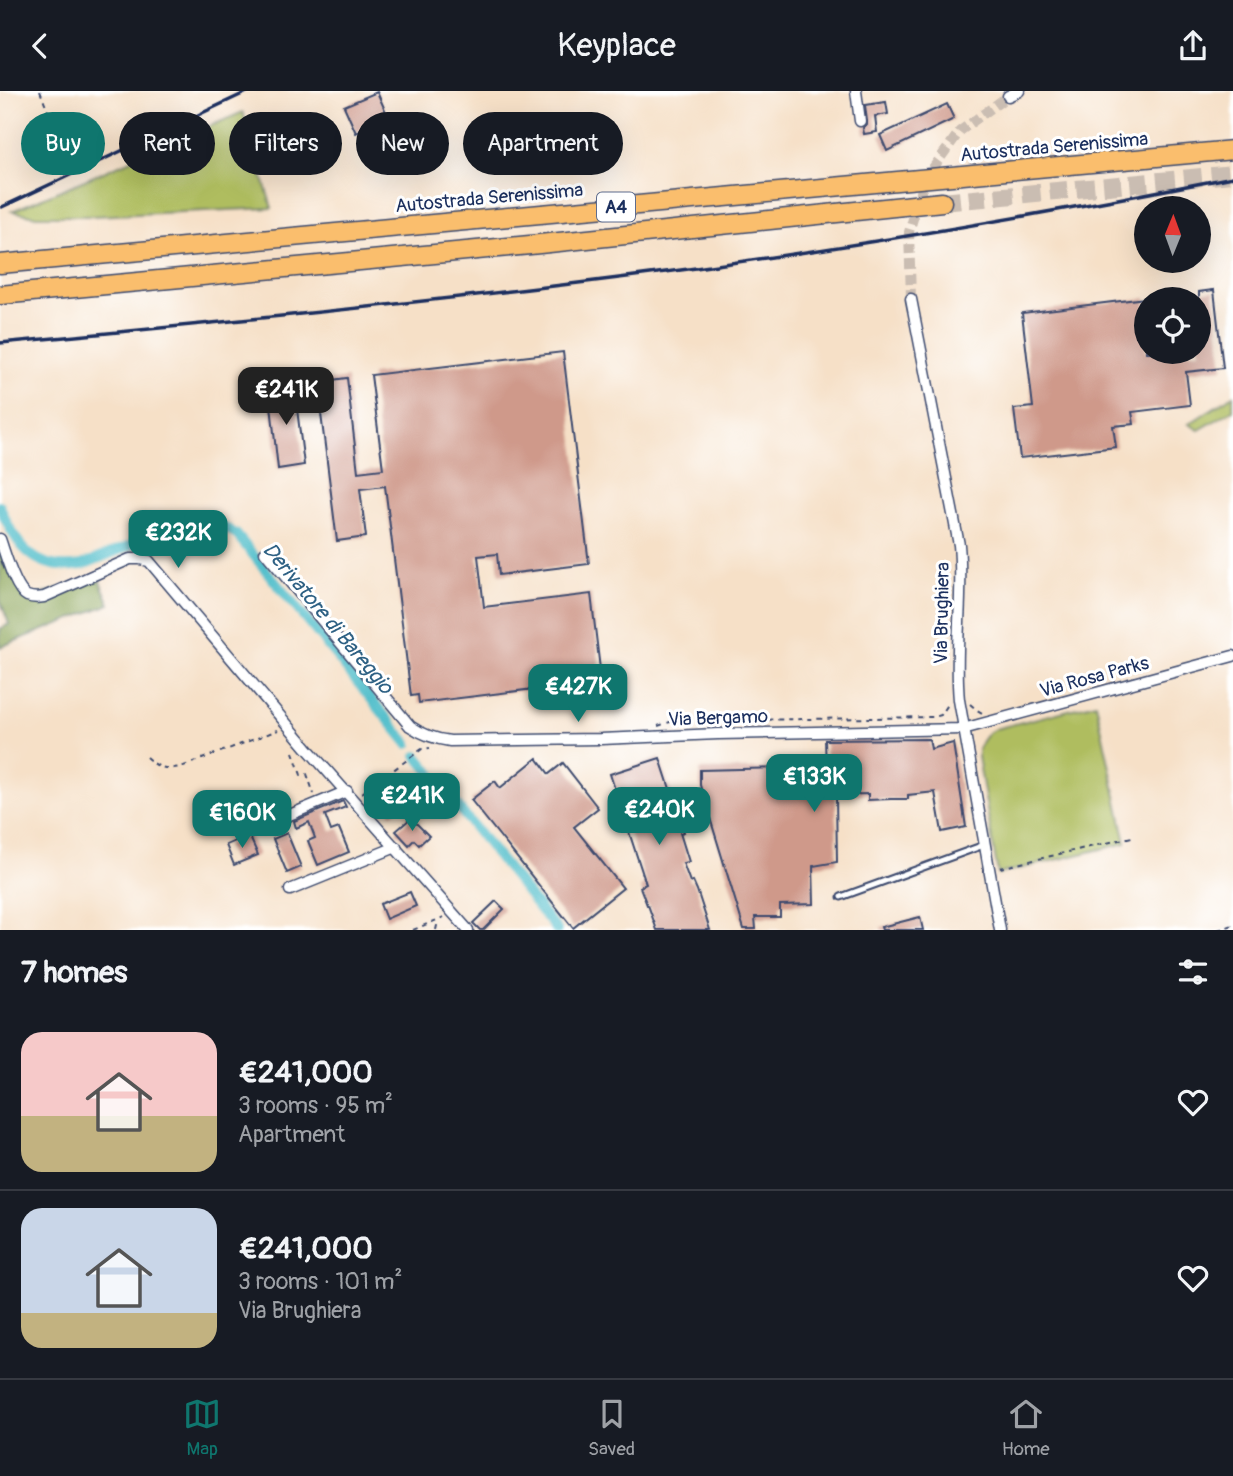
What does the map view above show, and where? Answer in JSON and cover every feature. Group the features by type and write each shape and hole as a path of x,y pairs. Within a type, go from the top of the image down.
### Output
{"highway":[{"name":"Autostrada Serenissima","path":"0,264 1233,150"},
{"name":"A4","path":"0,295 530,245 942,202"}],"street":[{"path":"856,91 860,121"},
{"path":"1008,96 1019,91"},
{"name":"Via Brughiera","path":"911,299 959,545 961,599 957,675 963,729 1000,930"},
{"path":"0,539 19,590 35,598 44,597 130,559 149,561 304,744 468,930"},
{"name":"Via Bergamo","path":"265,552 410,726 419,733 439,739 601,739 963,729"},
{"name":"Via Rosa Parks","path":"963,729 1233,656"},
{"path":"263,826 346,791"},
{"path":"290,890 396,847"}],"lane":[{"path":"841,897 984,845"}],"path":[{"path":"40,91 48,112"},
{"path":"146,757 159,767 181,767 289,726"},
{"path":"293,752 301,775 307,775 314,795 318,797"},
{"path":"989,871 1132,837"},
{"path":"413,930 454,913"},
{"path":"436,930 439,919"},
{"path":"1218,930 1233,925"}],"green space":[{"path":"229,118 229,175 262,175 272,208 92,216 36,216 12,211 96,175 105,175 105,171 119,165 119,175 215,175 215,124"},
{"path":"1233,395 1233,410 1199,430 1189,424"},
{"path":"0,547 24,598 99,579 110,604 0,647 0,629 9,624 0,600"},
{"path":"1096,703 1126,843 998,874 978,757 982,741 995,729"}],"building":[{"path":"377,92 386,112 356,112 356,133 344,106"},
{"path":"886,102 888,114 875,116 877,132 864,134 863,128 867,124 865,105"},
{"path":"947,104 954,119 887,151 880,135"},
{"path":"1211,290 1214,290 1223,368 1186,372 1190,405 1132,412 1134,424 1113,426 1116,447 1020,458 1014,409 1033,407 1022,313 1134,299 1134,364 1211,364"},
{"path":"563,352 589,564 499,575 497,554 478,556 484,607 591,594 600,669 582,671 583,683 419,703 418,695 411,696 385,486 360,489 366,537 337,541 317,382 347,378 358,472 383,469 371,375"},
{"path":"294,385 304,465 278,469 269,387"},
{"path":"929,739 931,749 953,743 966,827 942,832 935,792 908,795 908,799 868,800 868,794 836,795 837,862 813,866 814,904 780,905 780,917 755,917 756,929 744,929 700,785 700,770 826,767 825,740"},
{"path":"537,758 549,774 563,763 598,808 574,827 623,888 573,928 471,800 495,781 500,788"},
{"path":"660,758 684,832 680,833 689,862 683,863 690,882 693,881 697,890 710,930 657,930 640,887 646,884 610,774"},
{"path":"395,789 406,802 392,814 381,801"},
{"path":"343,801 346,807 325,815 331,831 339,828 349,852 318,865 308,841 315,838 309,822 296,828 294,821"},
{"path":"411,818 429,836 419,845 414,840 409,845 396,831"},
{"path":"287,833 301,867 287,873 273,839"},
{"path":"249,835 258,855 234,865 226,845"},
{"path":"410,892 416,906 386,919 380,904"},
{"path":"496,901 504,909 480,930 473,923"},
{"path":"920,917 923,930 882,930 881,927"}],"waterway":[{"name":"Derivatore di Bareggio","path":"0,506 20,544 29,553 52,565 82,565 183,524 211,524 230,530 408,744"},
{"name":"Derivatore di Bareggio","path":"417,756 557,930"}],"tunnel":[{"path":"911,299 909,232 925,179 960,131 1008,96"},
{"path":"942,202 1233,174"}],"railway":[{"path":"2,207 249,91"},
{"path":"0,343 348,309 696,268 965,226 1233,177"}]}
